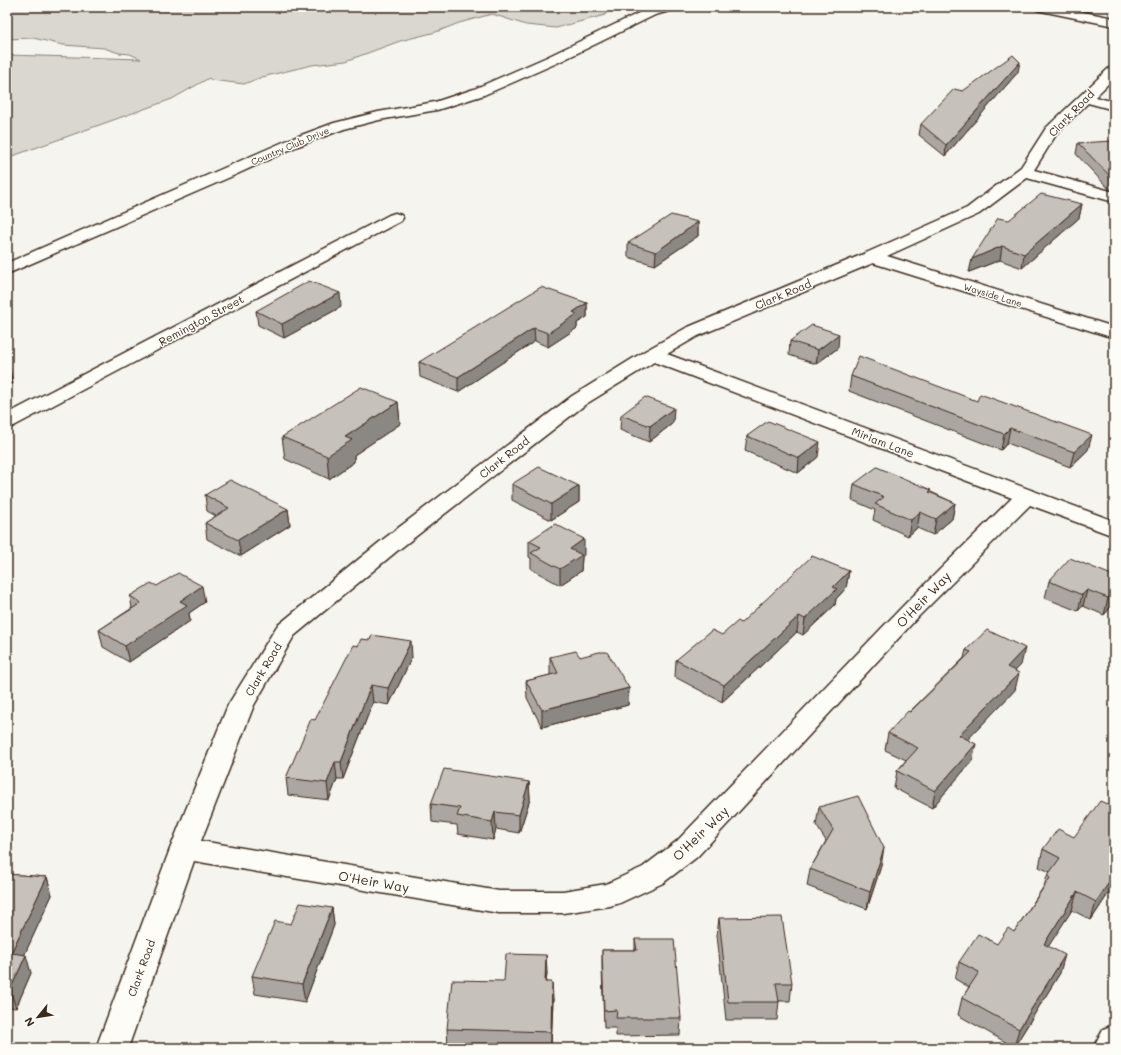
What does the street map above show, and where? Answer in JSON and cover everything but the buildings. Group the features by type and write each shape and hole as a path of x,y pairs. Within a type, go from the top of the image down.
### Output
{"street":[{"name":"Country Club Drive","path":"7,269 293,143 339,126 378,116 437,106 479,92 552,60 651,12 669,7"},
{"path":"1041,7 1114,22"},
{"name":"Clark Road","path":"112,1048 184,849 241,705 285,631 389,546 578,400 692,332 872,257 973,211 1027,170 1051,131 1114,70"},
{"path":"1085,98 1114,106"},
{"path":"1023,172 1114,197"},
{"name":"Remington Street","path":"7,422 395,218"},
{"name":"Wayside Lane","path":"872,257 1114,333"},
{"name":"Miriam Lane","path":"652,355 1114,529"},
{"name":"O'Heir Way","path":"184,849 499,902 563,902 610,895 653,875 687,849 911,611 1026,496"},
{"path":"1109,1048 1114,1039"}],"shaded area":[{"path":"7,7 611,7 605,15 556,28 526,25 492,14 459,23 436,32 400,41 346,61 312,65 262,77 244,84 211,80 209,78 172,99 7,158 7,55 141,59 130,54 119,53 104,48 63,45 33,38 7,39"}]}
